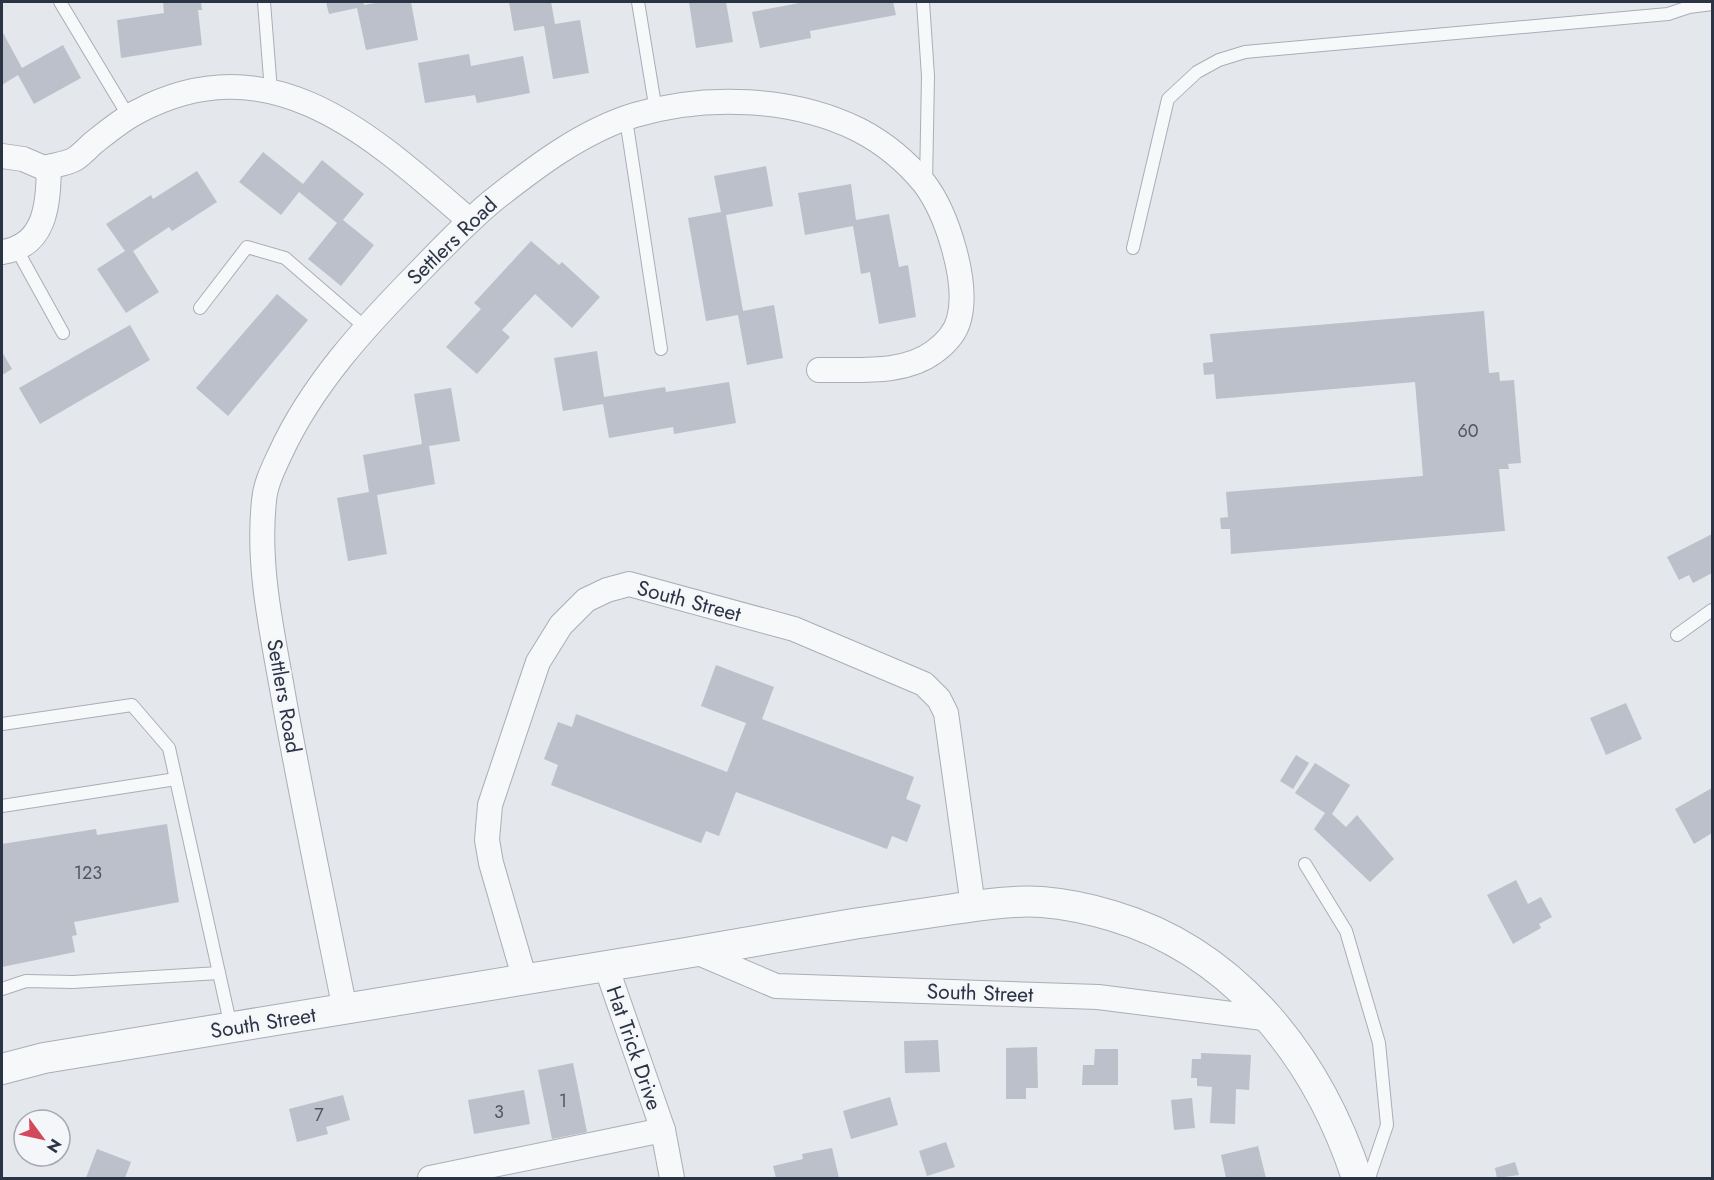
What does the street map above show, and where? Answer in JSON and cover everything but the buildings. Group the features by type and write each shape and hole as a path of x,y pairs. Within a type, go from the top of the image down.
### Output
{"street":[{"path":"2,156 23,159 44,168 49,167 75,159 129,117 154,104 193,91 244,87 271,91 308,103 352,126 393,155 470,221"},
{"name":"Settlers Road","path":"345,1010 304,809 266,597 262,529 264,495 286,441 331,370 366,328 444,245 487,205 542,165 600,130 626,119 678,106 722,103 766,105 815,113 838,120 871,136 902,158 926,185 947,228 960,276 963,301 958,323 951,335 930,355 897,368 819,370"},
{"path":"9,250 32,237 44,218 48,202 49,167"},
{"name":"South Street","path":"525,980 491,863 487,840 490,806 538,662 561,625 586,600 607,590 629,584 794,629 911,678 931,690 946,713 974,906"},
{"name":"South Street","path":"2,1069 44,1058 231,1029 886,919 974,906 1039,902 1077,906 1115,916 1140,926 1182,946 1214,965 1242,988 1271,1019 1301,1059 1320,1091 1351,1159 1357,1179"},
{"name":"South Street","path":"694,951 776,986 1098,997 1271,1019"},
{"name":"Hat Trick Drive","path":"606,966 663,1130 672,1179"},
{"name":"Hat Trick Drive","path":"430,1179 663,1130"}],"lane":[{"path":"60,2 129,117"},
{"path":"264,2 271,91"},
{"path":"638,2 656,111"},
{"path":"923,2 928,75 926,185"},
{"path":"1133,248 1168,99 1197,72 1219,60 1245,52 1668,14 1689,7 1713,4"},
{"path":"626,119 661,349"},
{"path":"200,308 247,247 285,258 366,328"},
{"path":"9,250 63,333"},
{"path":"1677,635 1713,610"},
{"path":"2,724 132,705 170,748 231,1029"},
{"path":"2,806 176,778"},
{"path":"1305,864 1346,931 1379,1043 1387,1125 1369,1179"},
{"path":"2,989 26,981 85,981 219,973"}]}
